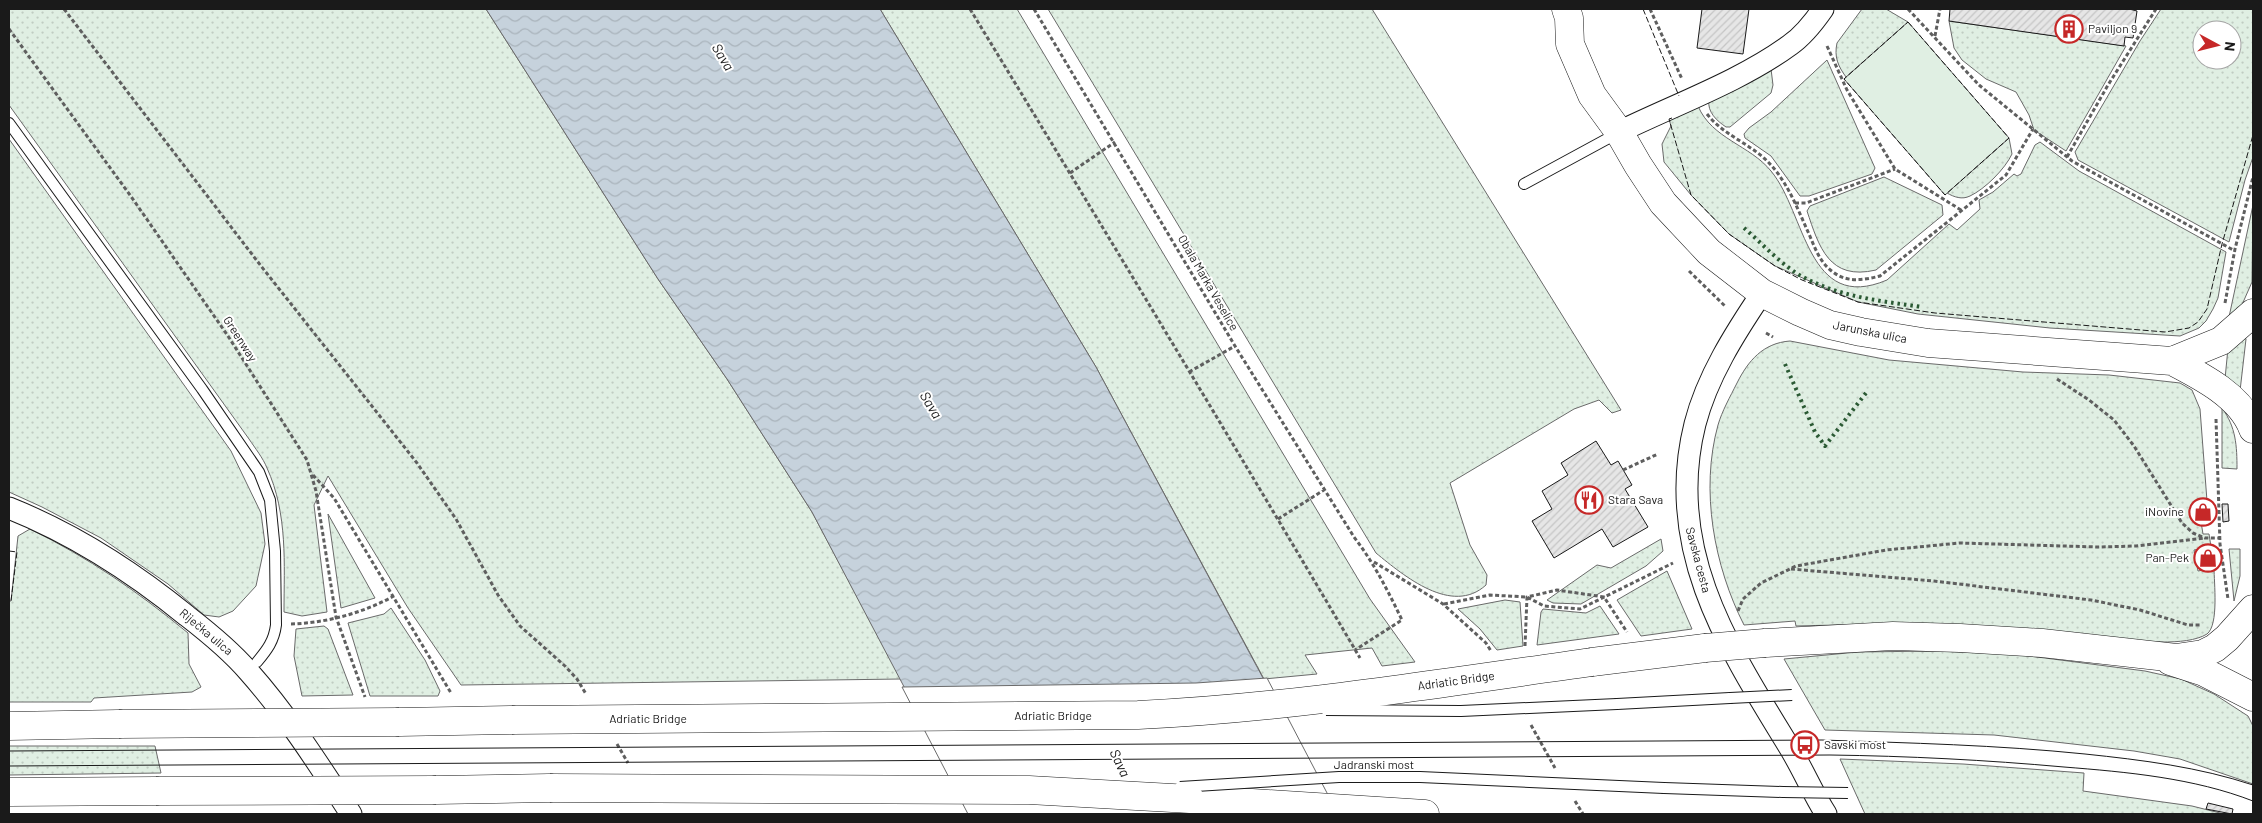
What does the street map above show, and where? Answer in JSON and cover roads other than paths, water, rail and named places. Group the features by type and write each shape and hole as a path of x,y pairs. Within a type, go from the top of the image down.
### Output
{"main road":[{"name":"Jarunska ulica","path":"1568,13 1570,44 1587,85 1619,132 1653,188 1689,233 1735,274 1762,293 1830,325 1889,338 1928,343 2172,361"},
{"path":"2172,361 2220,341 2253,313"},
{"path":"2172,361 2199,374 2238,405 2253,429"},
{"path":"2156,657 2176,658 2203,654 2227,638 2240,606"},
{"name":"Adriatic Bridge","path":"9,726 1138,715 1253,708 1705,648 1893,636 2042,642 2156,657"},
{"path":"2156,657 2204,672 2253,697"},
{"path":"9,792 550,788 1020,790 1425,814"}],"street":[{"path":"1619,132 1731,79 1790,45 1814,22 1823,9"},
{"name":"Savska cesta","path":"1762,293 1726,350 1713,377 1695,424 1686,498 1692,548 1702,582 1727,638 1826,814"},
{"name":"Riječka ulica","path":"9,508 80,542 128,571 212,636 245,667 279,708 351,814"}],"lane":[{"path":"9,123 202,389 259,472 270,500 275,551 276,625 270,646 257,662"},
{"path":"1524,184 1619,132"},
{"path":"1253,708 1461,711 1792,695"},
{"name":"Jadranski most","path":"1085,793 1339,777 1420,777 1664,788 1848,793"}],"water":[{"name":"Sava","path":"486,9 880,9 1096,367 1336,814 971,814 812,512 727,379 658,279"}],"tram line":[{"path":"9,751 1822,740 1986,746 2085,754 2191,769 2253,785"},
{"path":"9,766 1830,755 1976,760 2112,771 2184,781 2231,793 2253,801"}],"place":[{"name":"Paviljon 9","path":"2069,29"},
{"name":"Stara Sava","path":"1589,500"},
{"name":"iNovine","path":"2203,512"},
{"name":"Pan-Pek","path":"2208,558"},
{"name":"Savski most","path":"1805,745"}]}
